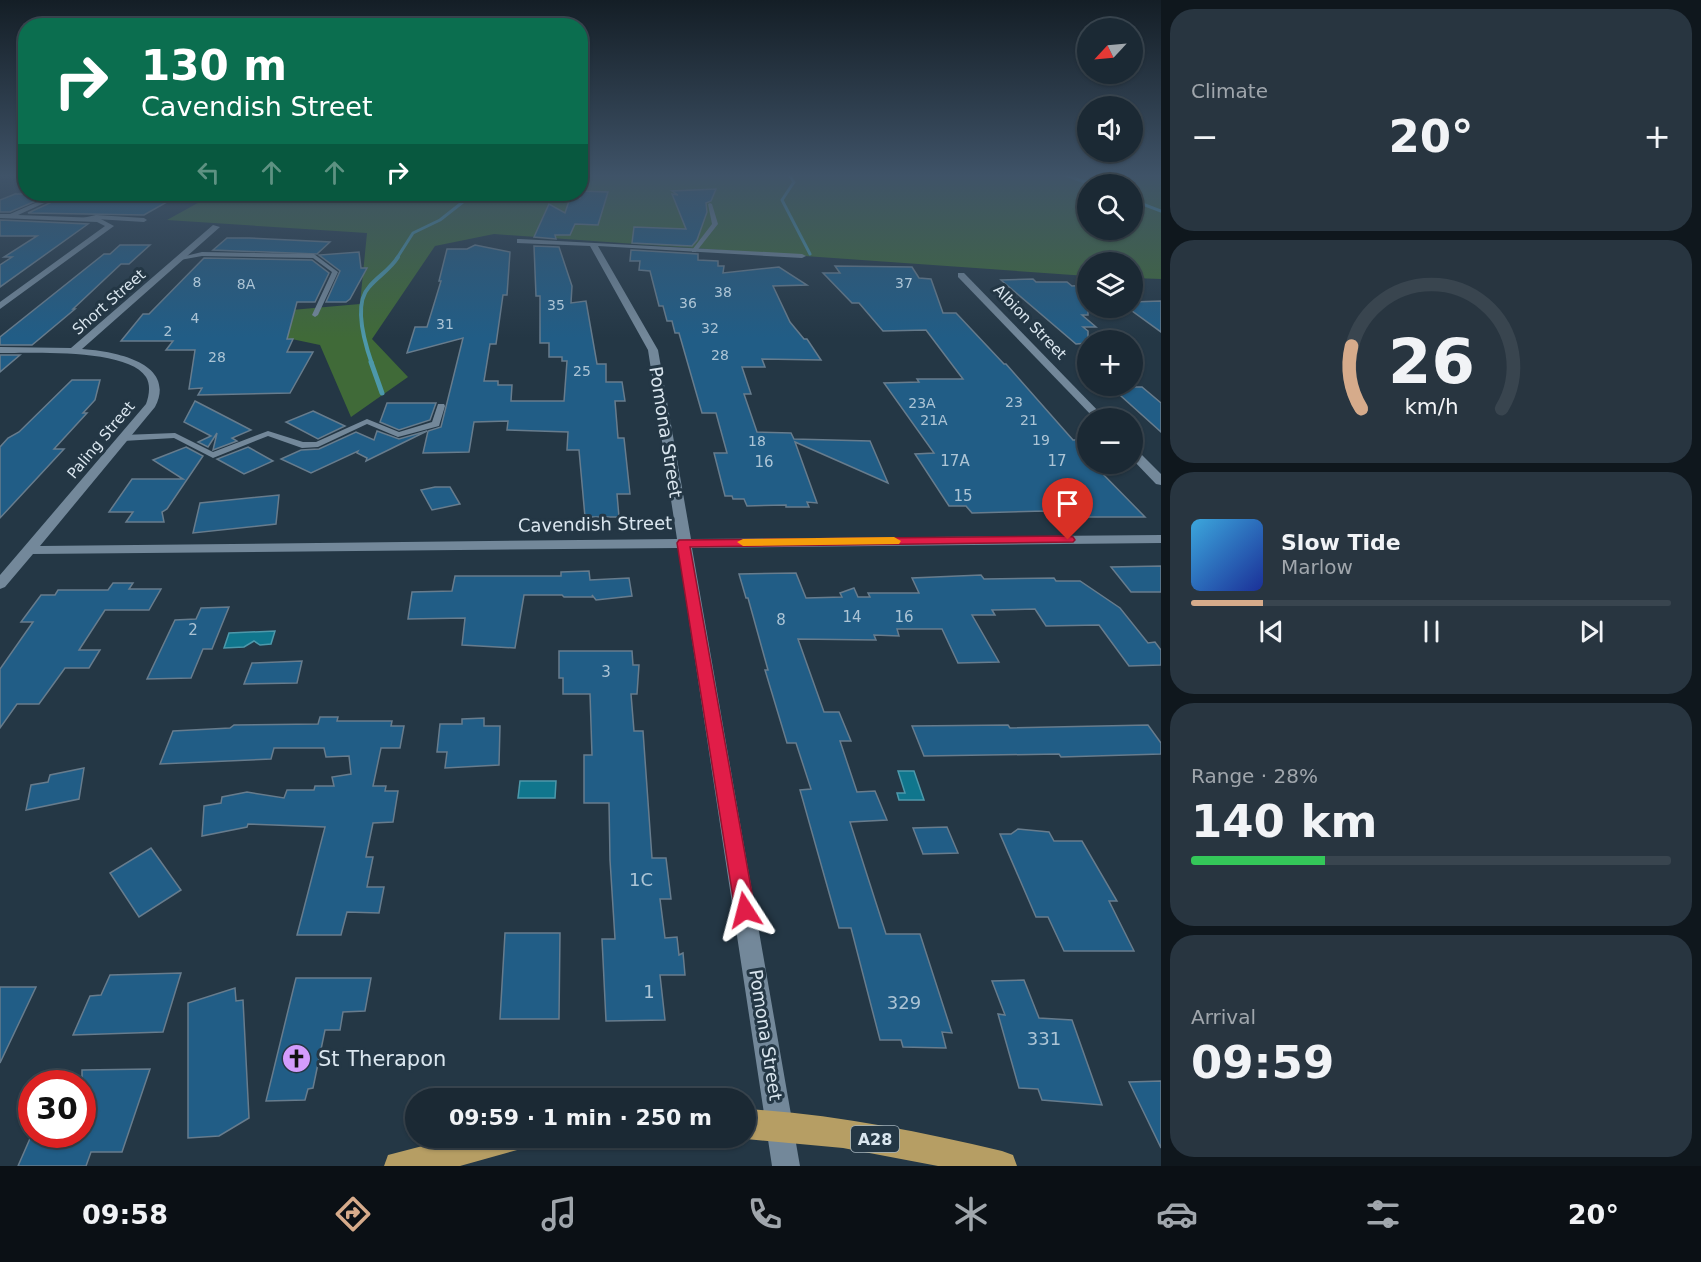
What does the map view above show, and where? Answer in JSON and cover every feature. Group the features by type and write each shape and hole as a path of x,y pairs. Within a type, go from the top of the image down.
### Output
{"highway":[{"name":"A28","path":"756,1124 780,1125 921,1147 1002,1166"},
{"path":"399,1166 473,1148"}],"street":[{"path":"0,306 105,229"},
{"name":"Short Street","path":"74,351 213,229"},
{"path":"520,241 579,242 693,251 802,256"},
{"name":"Pomona Street","path":"593,244 653,350 786,1166"},
{"name":"Albion Street","path":"961,275 1090,408"},
{"name":"Paling Street","path":"0,350 74,351 121,358 140,366 152,376 156,391 151,405 0,584"},
{"path":"1143,463 1161,482"},
{"name":"Cavendish Street","path":"29,550 1161,539"}],"lane":[{"path":"693,251 711,229"},
{"path":"180,258 202,254 314,256 335,272 315,315"},
{"path":"123,438 175,435 213,455 268,433 302,446 318,444 367,421 398,435 436,423 441,406"}],"green space":[{"path":"312,229 1077,229 1077,240 1143,240 1143,229 1161,229 1161,279 1143,278 1143,252 1077,252 1077,275 494,234 435,246 372,339 408,377 351,417 320,345 231,326 222,316 360,304 367,233"}],"water":[{"path":"275,631 271,644 260,645 254,641 244,647 224,648 229,633"},
{"path":"898,771 914,771 924,800 899,800 897,793 905,793"},
{"path":"520,781 556,781 555,798 518,798"}],"building":[{"path":"0,229 80,229 0,287 0,265 12,257 4,257 37,236 0,236"},
{"path":"537,229 573,229 570,235 555,235 556,239 534,237"},
{"path":"634,229 701,229 692,246 632,243"},
{"path":"227,238 330,242 317,254 213,250"},
{"path":"120,245 150,245 129,264 121,264 73,309 75,309 32,345 0,345 0,337 104,254 110,254"},
{"path":"475,245 510,252 507,295 503,295 496,344 490,344 484,381 498,381 498,385 512,385 511,401 564,401 567,361 562,361 562,357 549,357 549,343 540,343 540,296 536,296 534,246 559,247 572,286 571,303 586,301 597,364 606,364 606,382 622,382 625,401 615,401 618,438 624,438 630,494 617,494 619,517 585,517 579,450 567,450 568,432 507,430 508,421 474,422 469,452 423,453 428,431 441,427 463,338 407,353 415,327 427,327 441,281 439,281 447,249 467,249"},
{"path":"631,250 698,254 698,260 718,261 718,266 724,266 723,273 779,267 807,285 773,286 790,322 804,339 807,339 821,360 762,359 765,367 742,367 751,394 744,394 757,432 791,433 794,439 870,441 888,483 795,442 817,503 807,502 809,507 747,506 744,499 725,496 714,453 727,453 716,413 702,413 679,333 675,333 672,321 667,321 663,306 659,306 650,271 639,270 640,261 630,261"},
{"path":"359,252 361,268 367,268 350,299 346,302 326,302 340,271 319,255"},
{"path":"204,258 312,260 329,273 315,302 297,302 287,339 293,339 287,352 313,352 290,393 198,395 202,388 189,389 195,350 166,350 173,341 121,341 143,314 149,314"},
{"path":"835,266 912,267 919,278 931,279 943,313 956,313 1006,364 1073,440 1077,440 1077,474 1103,474 1145,517 1086,517 1083,514 1047,514 1045,511 972,513 966,506 949,506 915,454 934,453 884,383 919,382 917,379 963,379 926,330 883,331 859,303 852,303 823,273 840,273"},
{"path":"1033,279 1036,282 1067,282 1072,286 1077,286 1077,318 1086,318 1096,327 1083,327 1087,330 1077,330 1076,344 1001,280"},
{"path":"1161,301 1161,332 1142,318 1143,302"},
{"path":"0,355 20,355 0,372"},
{"path":"72,380 100,380 95,400 83,413 87,413 54,449 64,449 0,518 0,447 8,438 19,432"},
{"path":"1143,388 1161,403 1161,432 1143,416 1143,408 1134,408 1121,396 1143,396"},
{"path":"195,401 251,430 232,438 237,441 213,450 217,433 208,447 198,442 211,436 184,422"},
{"path":"387,403 436,403 430,420 399,430 380,422"},
{"path":"313,411 345,426 318,439 286,422"},
{"path":"377,431 399,439 427,431 366,461 367,458 357,453 358,451 311,473 281,459 301,450 319,449 356,432 374,440"},
{"path":"186,447 203,456 167,509 162,512 164,522 126,522 133,512 109,512 132,479 183,479 153,460"},
{"path":"248,447 273,461 244,474 217,459"},
{"path":"450,487 460,504 432,510 421,490"},
{"path":"279,495 276,524 193,533 200,503"},
{"path":"1161,566 1161,592 1131,592 1111,567"},
{"path":"589,571 590,580 629,578 632,596 596,600 592,595 593,597 524,595 515,648 462,645 465,618 408,619 412,592 452,591 455,576 561,576 561,572"},
{"path":"796,573 806,598 842,597 840,593 854,588 858,597 870,597 868,593 919,593 912,578 981,575 984,579 1054,578 1056,581 1080,581 1120,608 1148,643 1155,642 1161,650 1161,665 1129,666 1099,625 1046,626 1035,609 992,610 995,615 972,615 999,662 958,663 942,629 897,629 899,636 874,635 876,640 798,639 824,712 839,712 851,741 840,741 857,792 875,791 887,820 850,822 886,934 920,934 952,1033 942,1032 946,1048 903,1047 901,1040 880,1040 851,928 839,928 800,790 811,789 796,743 787,743 765,670 768,670 748,598 746,598 739,574"},
{"path":"113,583 133,583 129,589 161,589 149,610 105,610 79,650 100,650 89,668 65,668 39,704 17,704 0,728 0,669 33,622 21,622 41,595 55,595 58,590 108,590"},
{"path":"229,607 212,649 203,649 191,678 147,679 175,620 196,619 201,608"},
{"path":"559,651 632,651 633,665 639,665 637,694 631,694 634,731 643,731 652,858 666,858 671,899 660,899 665,938 677,937 679,955 683,953 685,975 660,975 665,1020 606,1021 602,939 615,939 609,803 584,803 584,755 592,755 590,694 563,694 563,678 559,678"},
{"path":"302,661 297,683 244,684 252,663"},
{"path":"320,717 338,717 337,721 392,721 391,726 404,726 400,748 381,748 373,786 386,786 385,791 398,791 393,822 373,823 366,857 373,857 367,887 384,887 379,913 347,912 341,935 297,935 325,827 248,824 247,827 202,836 204,806 221,803 222,797 247,792 284,798 287,790 314,790 315,786 334,786 332,777 351,774 349,756 326,757 324,748 274,748 271,759 160,764 173,731 230,728 234,725 318,724"},
{"path":"484,718 484,726 500,726 499,765 445,768 447,752 437,752 440,724 462,724 462,719"},
{"path":"1008,725 1010,728 1148,725 1161,743 1161,754 1061,757 1059,754 924,756 912,726"},
{"path":"84,768 79,799 26,810 31,785 48,782 50,775"},
{"path":"947,827 958,853 923,854 913,828"},
{"path":"1018,829 1049,832 1054,841 1082,841 1117,901 1109,901 1134,951 1064,951 1048,917 1036,917 1000,834 1011,834"},
{"path":"151,848 181,890 139,917 110,873"},
{"path":"505,933 560,933 559,1019 500,1019"},
{"path":"181,973 163,1032 73,1035 90,996 101,995 110,975"},
{"name":"St Therapon","path":"296,978 371,978 365,1011 343,1012 340,1030 325,1030 313,1088 308,1089 305,1100 266,1101"},
{"path":"1024,980 1039,1018 1072,1020 1102,1105 1042,1100 1038,1089 1019,1088 998,1014 1005,1015 992,981"},
{"path":"0,987 36,987 0,1063"},
{"path":"235,988 236,1001 243,1000 249,1118 219,1136 188,1138 188,1003"},
{"path":"150,1069 122,1152 91,1152 86,1166 18,1166 26,1148 96,1148 96,1070 82,1070"},
{"path":"1161,1081 1161,1148 1129,1082"}],"waterway":[{"path":"397,258 413,233 420,229"},
{"path":"797,229 810,254"},
{"path":"372,364 362,324 364,294 398,257"},
{"path":"371,362 382,393"}],"slow traffic":[{"path":"743,542 894,541"}],"place":[{"name":"St Therapon","path":"297,1059"}],"route":[{"path":"745,910 683,543 1068,540"}]}
